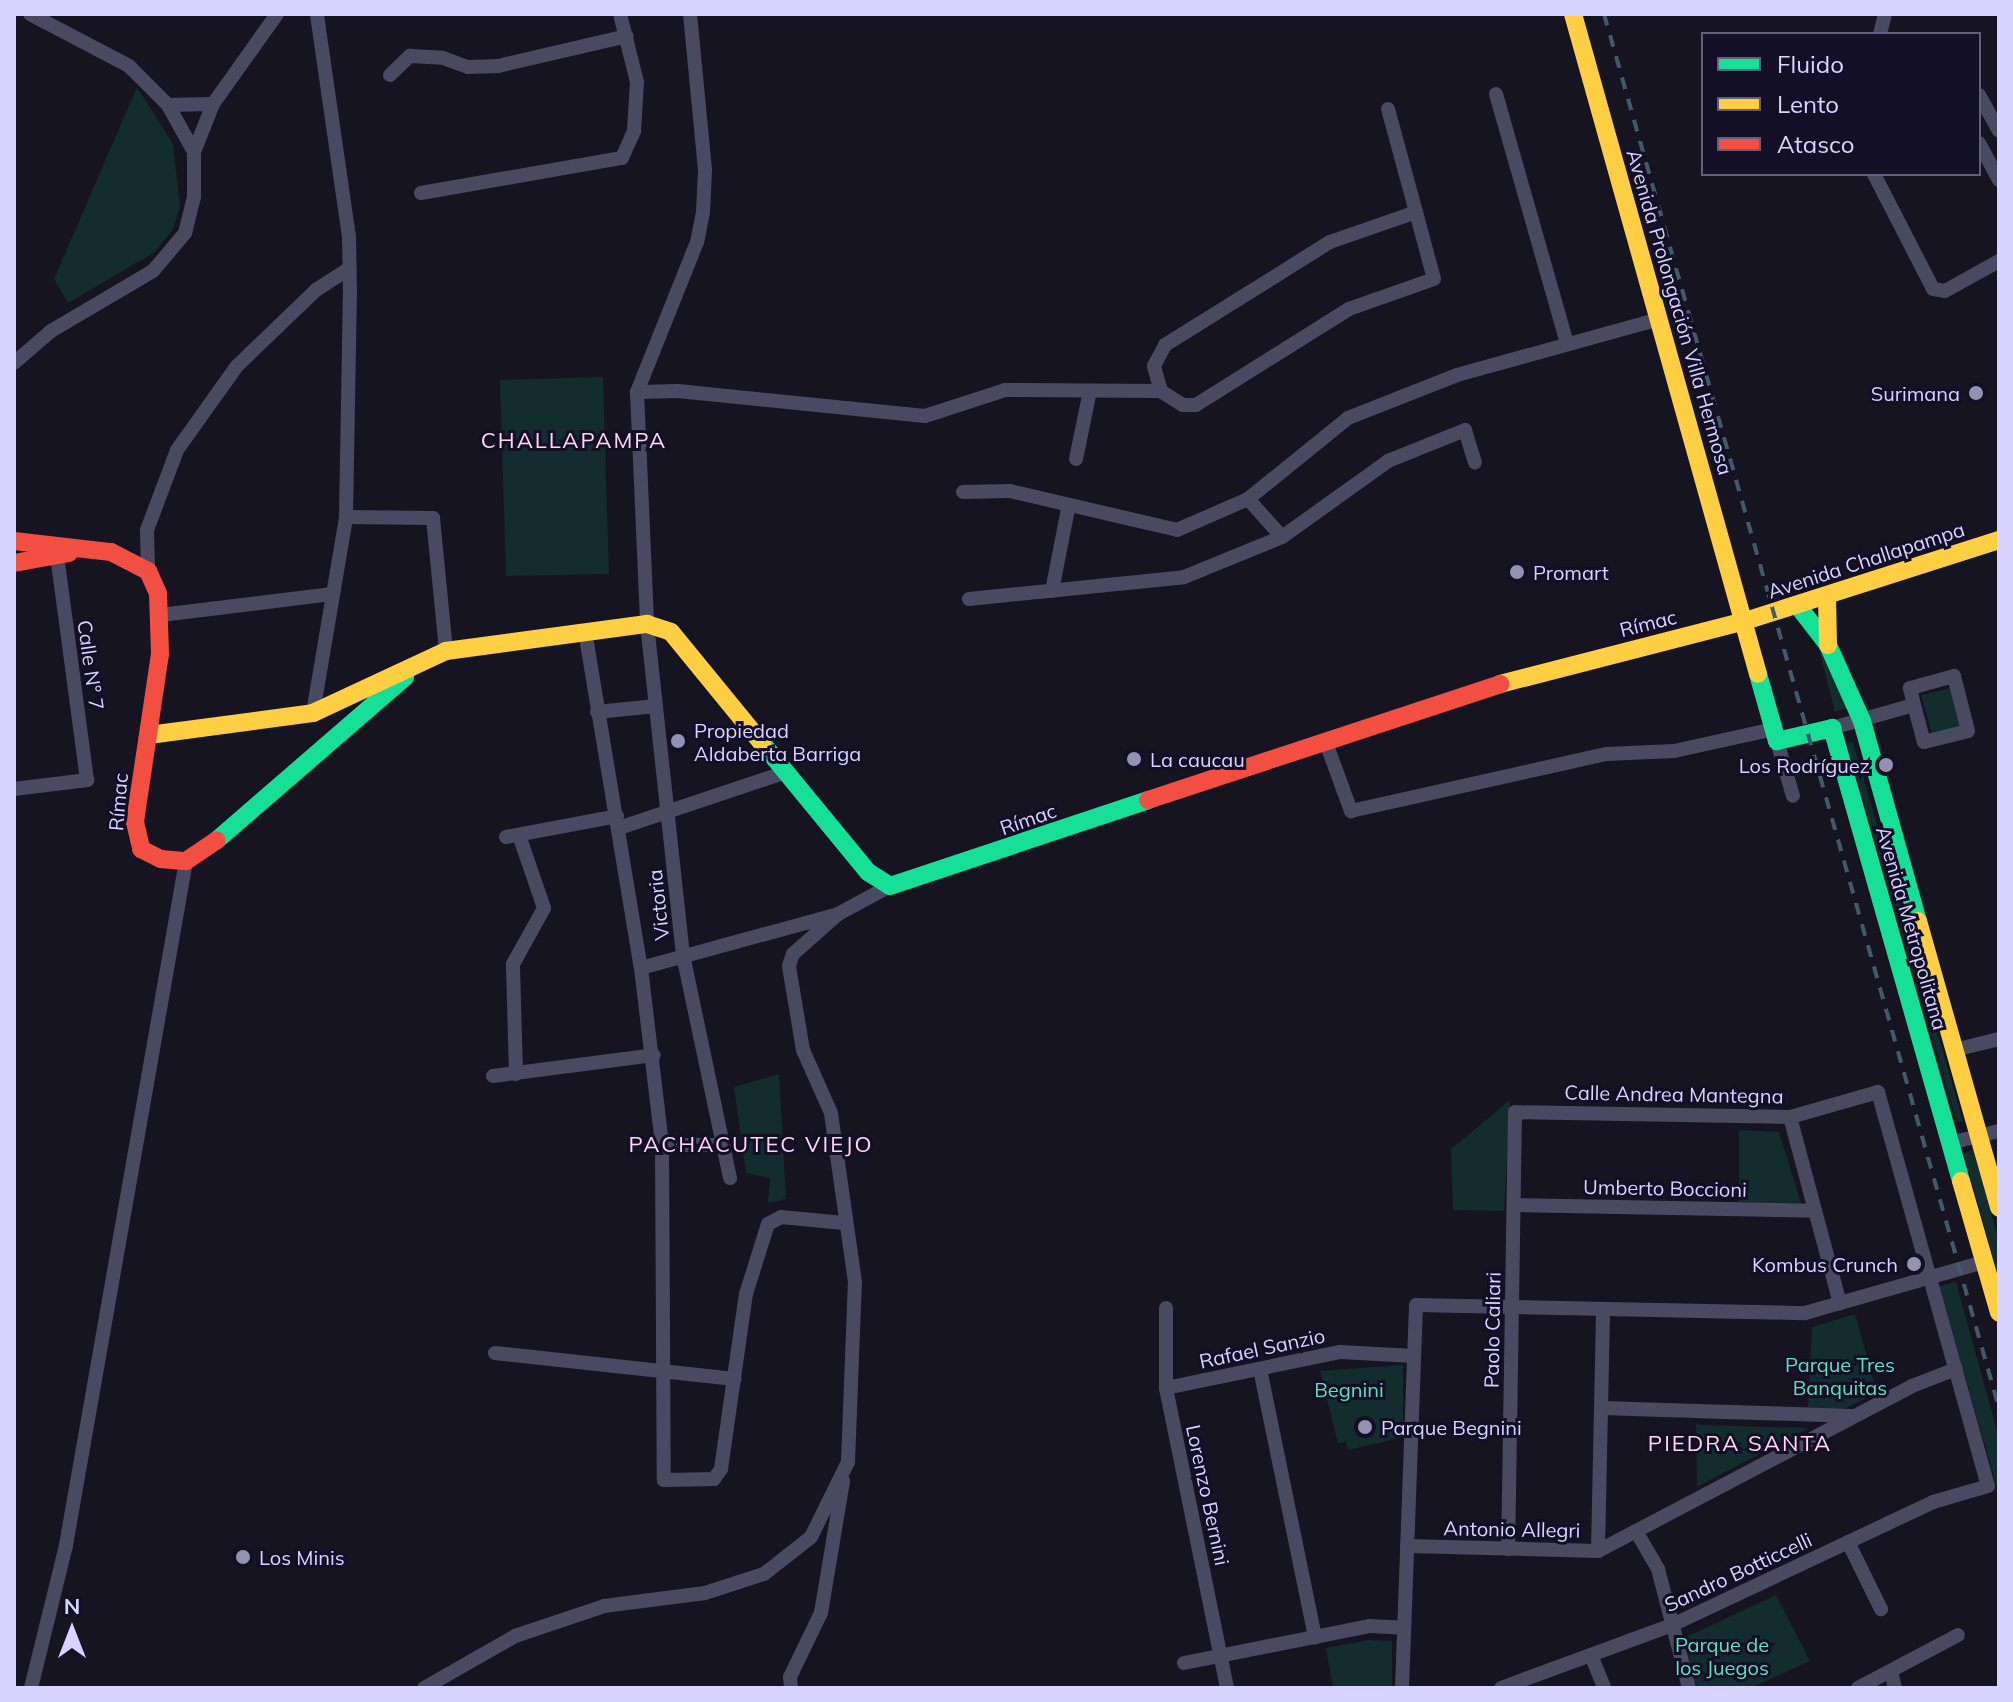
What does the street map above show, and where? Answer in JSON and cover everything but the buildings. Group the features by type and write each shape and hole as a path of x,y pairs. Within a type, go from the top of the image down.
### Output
{"street":[{"path":"30,14 114,55 168,105 194,152"},
{"path":"14,363 51,331 153,271 185,233 194,197 194,152 213,104 277,14"},
{"path":"313,713 346,517 350,268 317,14"},
{"path":"421,193 622,158 634,131 637,82 620,14"},
{"path":"690,14 705,170 703,212 697,242 637,392 678,391 925,416 1005,390 1161,391 1183,405 1196,405 1349,309 1434,279 1388,109"},
{"name":"Avenida Prolongación Villa Hermosa","path":"1573,14 1745,621"},
{"path":"390,75 410,56 443,58 468,67 498,66 627,36"},
{"path":"1496,94 1567,344"},
{"path":"1981,99 1999,131 1981,142"},
{"path":"168,105 213,104"},
{"path":"1981,147 1999,180"},
{"path":"1875,176 1933,289 1945,291 1999,261"},
{"path":"1161,391 1154,366 1165,345 1330,242 1416,212"},
{"path":"350,268 316,290 237,366 177,450 147,530 148,571 161,615 149,735 313,713 446,651 647,624 671,632 783,773 868,872 890,886 838,914 793,954 789,966 803,1050 831,1113 844,1223 855,1282 845,1469 836,1546 821,1613 790,1677 791,1688"},
{"path":"963,492 1010,491 1068,509 1177,530 1248,499 1348,418 1457,375 1659,319"},
{"path":"1076,459 1090,391"},
{"name":"Victoria","path":"637,392 647,624 683,955 730,1178"},
{"path":"969,599 1184,577 1282,537 1388,461 1465,430 1475,462"},
{"path":"1248,499 1282,537"},
{"path":"1052,591 1068,509"},
{"path":"346,517 433,518 446,651"},
{"name":"Avenida Challapampa","path":"1745,621 1999,540"},
{"path":"14,541 94,549 124,556 148,571"},
{"path":"14,563 94,549"},
{"name":"Calle N° 7","path":"14,789 87,780 57,555"},
{"path":"161,615 333,594"},
{"name":"Avenida Metropolitana","path":"1827,597 1828,645"},
{"name":"Avenida Metropolitana","path":"1798,606 1828,645 1862,721 1999,1208"},
{"path":"1745,621 1793,796"},
{"name":"Rímac","path":"890,886 1490,686 1745,621"},
{"path":"585,631 654,1055 662,1145 664,1480 714,1479 721,1469 746,1294 768,1224 781,1217 844,1223"},
{"path":"31,1688 66,1545 186,861 204,852 423,661"},
{"path":"1954,676 1968,731 1924,742 1914,705 1910,688 1954,676"},
{"path":"1325,740 1351,811 1607,754 1674,751 1832,728 1914,705"},
{"path":"597,712 656,706"},
{"name":"Avenida Metropolitana","path":"1832,728 1999,1313"},
{"name":"Rímac","path":"149,735 136,842 161,859 186,861"},
{"path":"516,1074 513,964 544,908 513,836 668,813 783,773"},
{"path":"641,968 838,914"},
{"path":"1954,1050 1999,1039"},
{"path":"493,1076 654,1055"},
{"name":"Calle Andrea Mantegna","path":"1515,1112 1790,1117 1878,1092 1930,1277"},
{"name":"Paolo Caliari","path":"1508,1549 1515,1112"},
{"path":"1790,1117 1840,1303"},
{"path":"1950,1143 1999,1131"},
{"path":"662,1145 723,1145"},
{"name":"Umberto Boccioni","path":"1514,1205 1815,1211"},
{"path":"1402,1688 1416,1305 1805,1313 1984,1262"},
{"path":"1930,1277 1956,1369"},
{"name":"Lorenzo Bernini","path":"1166,1308 1166,1388 1227,1688"},
{"path":"1598,1551 1603,1309"},
{"name":"Rafael Sanzio","path":"1166,1388 1340,1352 1414,1356"},
{"path":"495,1353 735,1379"},
{"path":"1260,1369 1315,1637"},
{"name":"Antonio Allegri","path":"1407,1546 1598,1551 1854,1416 1956,1369"},
{"name":"Sandro Botticcelli","path":"1501,1688 1672,1625 1933,1502 1988,1486 1956,1369"},
{"path":"1601,1408 1854,1416"},
{"path":"424,1688 515,1636 574,1616 604,1606 705,1593 764,1574 811,1537 845,1469"},
{"path":"1636,1531 1658,1569 1689,1688"},
{"path":"1848,1542 1881,1609"},
{"path":"1184,1663 1370,1626 1404,1628"},
{"path":"1858,1688 1958,1635"},
{"path":"1591,1655 1604,1688"},
{"path":"1891,1671 1895,1688"}],"green space":[{"path":"137,87 173,144 180,207 173,229 155,252 68,303 54,279"},
{"path":"603,377 609,574 506,576 500,380"},
{"path":"1812,622 1847,708 1835,712"},
{"path":"1951,688 1960,726 1932,734 1921,695"},
{"path":"1853,742 1963,1121 1957,1122 1847,743"},
{"path":"779,1074 786,1199 768,1203 770,1178 746,1173 734,1087"},
{"path":"1510,1100 1504,1211 1453,1210 1451,1149"},
{"path":"1739,1130 1779,1132 1801,1203 1739,1202"},
{"path":"1973,1149 1999,1241 1999,1278 1964,1154"},
{"path":"1956,1282 1999,1438 1999,1494 1939,1286"},
{"name":"Parque Tres Banquitas","path":"1855,1314 1877,1393 1844,1409 1808,1408 1812,1327"},
{"name":"Begnini","path":"1403,1365 1403,1437 1348,1450 1346,1442 1338,1443 1320,1371"},
{"path":"1696,1424 1704,1425 1809,1428 1697,1487"},
{"name":"Parque de los Juegos","path":"1776,1595 1810,1661 1750,1688 1697,1688 1684,1638"},
{"path":"1368,1640 1392,1641 1392,1688 1333,1688 1326,1648"}],"railway":[{"path":"1604,14 1999,1408"}],"traffic: fast":[{"path":"1798,606 1828,645 1862,721 1918,921"},
{"path":"1758,674 1777,741 1832,728 1961,1181"},
{"path":"217,840 405,677"},
{"path":"762,743 868,872 890,886 1148,800"}],"traffic: slow":[{"path":"1573,14 1758,674"},
{"path":"1500,684 1745,621 1999,540"},
{"path":"1827,597 1828,645"},
{"path":"149,735 313,713 446,651 647,624 671,632 762,743"},
{"path":"1918,921 1999,1208"},
{"path":"1961,1181 1999,1313"}],"traffic: jam":[{"path":"14,541 111,552 148,571 158,593 160,654 135,822 141,849 161,859 186,861 217,840"},
{"path":"14,563 69,553"},
{"path":"1148,800 1500,684"}],"place":[{"name":"Surimana","path":"1976,393"},
{"name":"Promart","path":"1517,572"},
{"name":"Propiedad Aldaberta Barriga","path":"678,741"},
{"name":"La caucau","path":"1134,759"},
{"name":"Los Rodríguez","path":"1886,765"},
{"name":"Kombus Crunch","path":"1914,1264"},
{"name":"Parque Begnini","path":"1365,1427"},
{"name":"Los Minis","path":"243,1557"}],"district":[{"name":"CHALLAPAMPA","path":"574,441"},
{"name":"PACHACUTEC VIEJO","path":"751,1145"},
{"name":"PIEDRA SANTA","path":"1740,1444"}]}
